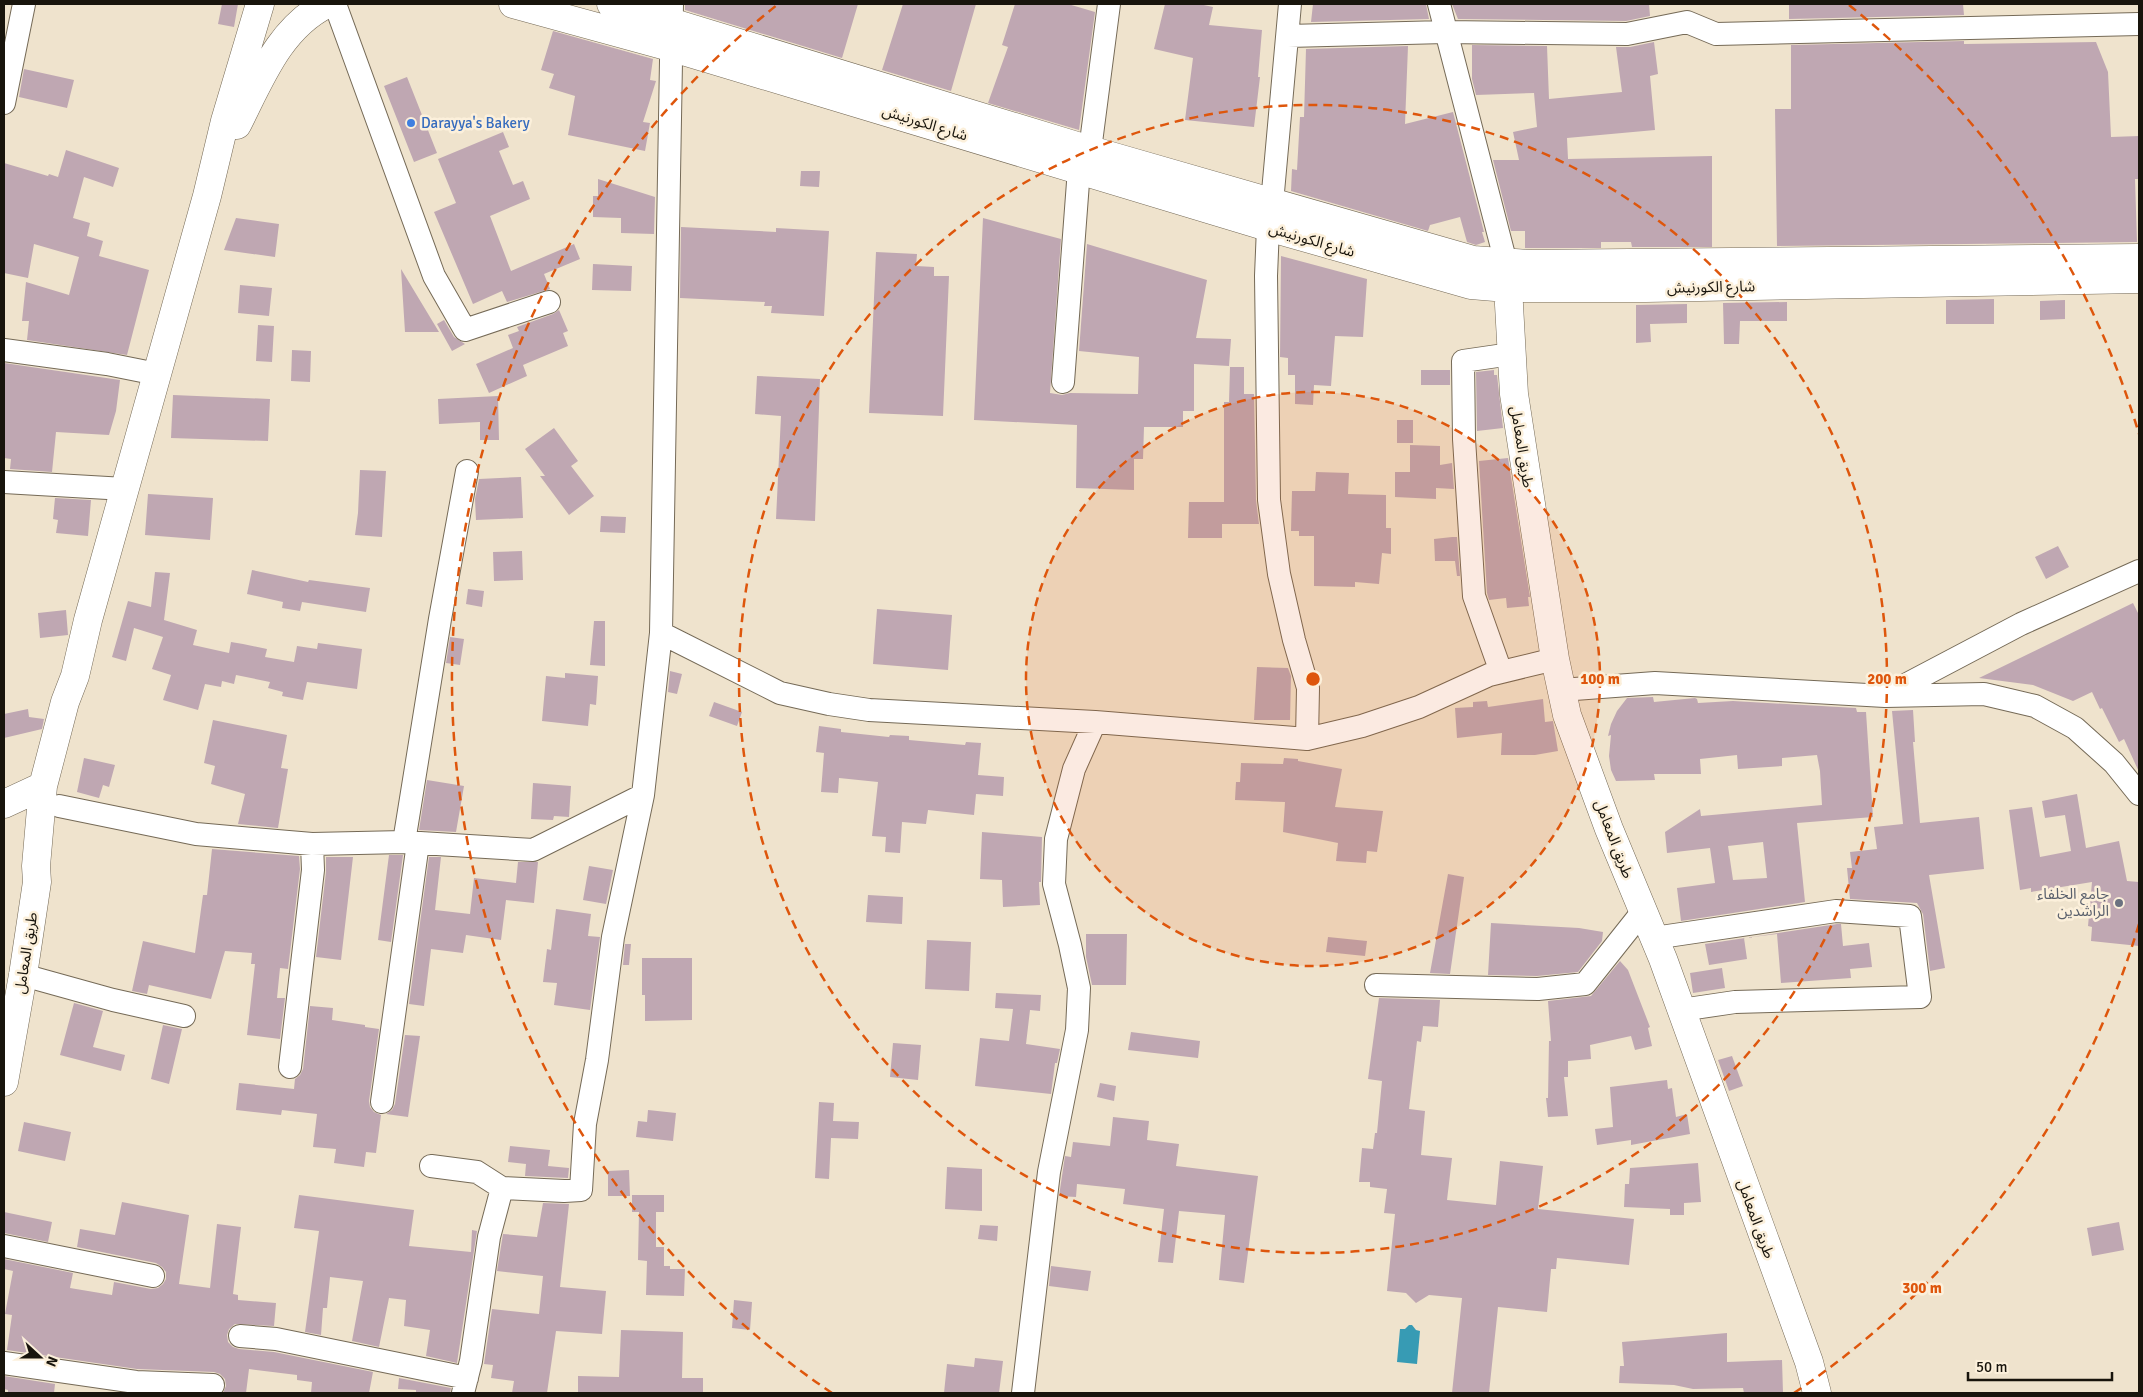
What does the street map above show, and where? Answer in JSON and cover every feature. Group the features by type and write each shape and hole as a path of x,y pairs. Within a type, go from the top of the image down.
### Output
{"main road":[{"path":"207,196 225,121 260,4"},
{"path":"207,196 233,133 277,48 296,25 327,4"},
{"name":"شارع الكورنيش","path":"513,4 671,25"},
{"name":"شارع الكورنيش","path":"610,4 1085,160 1270,215 1470,285 1507,275 1529,264 2139,258"},
{"name":"طريق المعامل","path":"4,1082 23,974 65,702 75,676 88,620 207,196"},
{"name":"طريق المعامل","path":"1507,275 1514,394 1555,659 1567,715 1681,1010 1809,1362 1817,1393"},
{"name":"شارع الكورنيش","path":"1507,275 1656,288 2139,279"},
{"path":"4,804 51,796"}],"street":[{"path":"4,103 24,4"},
{"path":"335,4 434,276 465,330 549,302"},
{"path":"1062,382 1085,160 1108,4"},
{"path":"1290,4 1266,276 1269,500 1279,574 1294,640 1308,688 1307,739"},
{"path":"1439,4 1507,275"},
{"path":"1288,36 1445,32 1627,34 1687,22 1716,34 2139,24"},
{"path":"431,1166 477,1172 502,1188 581,1190 585,1124 597,1060 613,937 643,795 661,632 671,25"},
{"path":"4,350 107,364 157,374"},
{"path":"1501,672 1474,596 1464,439 1463,362 1511,354"},
{"path":"382,1102 411,843 440,619 467,471"},
{"path":"4,482 125,489"},
{"path":"1884,696 2021,624 2139,571"},
{"path":"661,632 780,693 829,704 869,710 1095,722 1307,739 1362,726 1419,707 1489,674 1555,659"},
{"path":"1561,690 1655,682 1884,696 1984,694 2036,706 2075,728 2114,763 2139,794"},
{"path":"1023,1393 1049,1172 1077,1030 1078,988 1070,945 1054,884 1056,838 1074,769 1095,722"},
{"path":"51,796 196,834 312,844 411,843 533,850 643,795"},
{"path":"290,1067 313,870 312,844"},
{"path":"1376,985 1538,988 1585,984 1643,911"},
{"path":"1654,938 1836,911 1910,916 1920,997 1735,1002 1681,1010"},
{"path":"23,974 113,1000 184,1016"},
{"path":"240,1336 276,1339 465,1386 471,1361 489,1237 502,1188"},
{"path":"4,1246 153,1276"},
{"path":"4,1363 136,1382 213,1385"}],"water":[{"path":"1409,1325 1420,1331 1417,1364 1397,1362 1400,1329 1405,1329"}],"building":[{"path":"222,4 238,4 234,27 218,24"},
{"path":"685,4 858,4 842,58 685,10"},
{"path":"903,4 976,4 951,91 882,70"},
{"path":"1015,4 1068,4 1095,12 1079,130 988,103 1008,47 1002,45"},
{"path":"1165,4 1199,4 1213,7 1209,25 1262,30 1258,77 1260,77 1254,127 1185,120 1193,58 1154,49"},
{"path":"1313,4 1426,4 1429,19 1311,22"},
{"path":"1452,4 1649,4 1650,16 1626,21 1458,19"},
{"path":"1789,4 1963,4 1964,15 1789,19"},
{"path":"553,31 653,59 650,80 656,81 643,122 650,123 645,151 568,135 575,96 549,88 554,74 541,70"},
{"path":"1964,41 1964,44 2096,42 2108,72 2111,137 2139,136 2139,179 2135,179 2137,242 1777,246 1775,109 1791,109 1791,45"},
{"path":"1654,42 1658,74 1650,76 1655,130 1567,138 1568,159 1712,156 1712,247 1632,247 1631,242 1601,242 1601,248 1525,248 1525,231 1511,231 1493,160 1519,160 1513,132 1537,127 1534,93 1476,95 1472,79 1472,45 1547,46 1549,99 1622,92 1616,47 1630,47"},
{"path":"1408,46 1405,124 1453,112 1485,242 1476,245 1467,242 1460,217 1430,225 1428,231 1291,191 1292,169 1297,170 1300,117 1304,117 1306,49"},
{"path":"24,69 74,80 67,108 19,97"},
{"path":"407,77 437,153 414,162 384,86"},
{"path":"503,132 509,147 499,151 513,185 523,181 530,199 490,216 511,271 574,244 580,259 544,274 550,289 507,302 502,291 473,304 434,212 456,203 438,159"},
{"path":"66,150 119,168 113,187 84,177 73,218 90,223 87,236 103,241 99,256 149,270 127,355 27,340 29,321 22,321 26,282 69,295 79,257 34,244 28,278 4,273 4,163 48,176 49,174 58,177"},
{"path":"801,171 820,171 819,187 800,186"},
{"path":"598,179 655,197 654,234 621,233 621,218 593,217 593,196 598,196"},
{"path":"236,218 279,224 275,257 224,250"},
{"path":"983,218 1061,239 1050,393 1062,395 1070,393 1138,394 1139,357 1079,351 1087,244 1207,280 1196,338 1231,339 1229,366 1194,364 1194,411 1183,411 1183,427 1144,427 1143,459 1134,459 1134,490 1076,488 1077,425 974,420"},
{"path":"681,227 776,232 776,228 829,231 824,316 771,313 772,306 764,306 765,302 680,298"},
{"path":"876,252 917,254 916,266 934,267 934,276 949,276 943,416 869,413"},
{"path":"1281,256 1367,279 1363,337 1335,336 1331,386 1314,385 1313,405 1295,404 1295,375 1288,375 1288,358 1280,357"},
{"path":"593,264 632,266 631,291 592,290"},
{"path":"401,269 439,332 405,332"},
{"path":"240,285 272,288 269,316 238,313"},
{"path":"1994,299 1994,324 1946,324 1946,300"},
{"path":"2065,300 2065,319 2040,320 2040,301"},
{"path":"1787,302 1787,321 1740,321 1739,344 1724,344 1723,303"},
{"path":"1687,304 1687,323 1650,324 1651,342 1636,343 1636,305"},
{"path":"559,310 568,331 563,333 568,346 523,365 527,376 489,393 476,364 513,348 508,335 519,331 517,327"},
{"path":"444,320 454,337 465,344 452,351 437,324"},
{"path":"258,325 274,326 272,362 256,361"},
{"path":"292,350 311,351 310,382 291,381"},
{"path":"4,363 120,380 116,411 109,435 56,432 52,472 10,469 11,459 4,458"},
{"path":"1230,367 1244,367 1244,394 1254,394 1256,500 1259,524 1222,524 1222,538 1188,538 1189,502 1224,502 1224,402 1229,402"},
{"path":"1421,370 1450,370 1450,385 1421,385"},
{"path":"1494,370 1494,375 1497,375 1503,428 1477,431 1476,372"},
{"path":"757,376 820,379 815,521 776,519 781,416 755,414"},
{"path":"173,395 270,399 268,441 171,438"},
{"path":"498,396 499,440 480,440 480,422 439,424 438,399"},
{"path":"1397,420 1413,420 1413,443 1397,443"},
{"path":"554,428 578,461 571,466 594,496 569,515 540,476 545,476 525,449"},
{"path":"1410,445 1440,446 1440,465 1452,463 1454,489 1436,488 1436,499 1395,497 1395,472 1410,472"},
{"path":"1508,458 1530,597 1528,597 1529,606 1507,608 1506,598 1489,600 1487,593 1479,461"},
{"path":"360,470 386,471 382,537 355,535"},
{"path":"1316,472 1349,473 1348,494 1386,495 1386,528 1391,528 1391,554 1382,553 1379,584 1355,582 1355,587 1314,586 1314,536 1299,536 1299,531 1291,531 1292,491 1315,491"},
{"path":"521,477 523,518 476,520 475,499 479,479"},
{"path":"148,494 213,498 210,540 145,535"},
{"path":"55,498 91,500 88,536 56,533 58,520 53,519"},
{"path":"601,516 626,517 625,533 600,532"},
{"path":"1457,537 1460,576 1457,576 1455,561 1435,561 1434,539"},
{"path":"2058,546 2069,567 2046,579 2035,557"},
{"path":"522,551 523,580 494,581 493,552"},
{"path":"252,570 308,582 309,580 370,588 366,612 302,602 300,611 282,608 283,602 247,594"},
{"path":"155,572 170,573 164,620 197,630 193,645 229,653 231,642 243,644 267,649 265,657 294,662 297,646 317,649 318,643 362,649 357,689 307,682 303,700 282,696 283,692 268,688 270,682 236,675 234,684 222,681 221,687 205,684 198,710 163,700 171,675 152,669 163,637 134,628 126,661 112,657 128,601 151,607"},
{"path":"468,589 484,591 482,607 466,604"},
{"path":"2133,603 2139,615 2139,772 2124,739 2119,742 2092,692 2073,701 2033,685 1979,678"},
{"path":"877,609 952,615 948,670 873,664"},
{"path":"66,610 68,635 40,638 38,613"},
{"path":"594,621 605,621 605,666 590,665"},
{"path":"450,637 464,639 460,665 446,663"},
{"path":"1257,667 1288,668 1291,676 1290,720 1254,720"},
{"path":"670,671 682,674 677,694 668,692"},
{"path":"565,673 598,676 596,705 590,704 588,726 542,721 546,676 565,678"},
{"path":"1653,697 1654,702 1695,698 1698,703 1733,701 1856,708 1857,712 1866,712 1873,817 1797,823 1805,902 1681,921 1677,888 1715,883 1710,848 1667,853 1665,832 1700,809 1701,816 1822,805 1817,755 1782,758 1782,766 1738,769 1737,755 1700,759 1701,774 1654,774 1655,780 1616,781 1611,770 1609,756 1611,735 1608,736 1617,711 1627,698","holes":["1763,842 1767,878 1733,880 1728,846"]},
{"path":"1543,699 1545,722 1553,721 1558,751 1535,755 1501,755 1502,733 1457,738 1455,708 1473,707 1473,702 1487,701 1488,707"},
{"path":"714,702 742,712 737,726 709,716"},
{"path":"28,709 29,717 44,719 42,729 4,738 4,714"},
{"path":"1913,710 1915,742 1913,742 1920,823 1979,817 1984,869 1929,875 1945,968 1930,971 1923,914 1917,903 1850,899 1847,868 1852,868 1850,852 1877,849 1874,827 1903,824 1892,711"},
{"path":"213,720 287,735 281,768 288,769 278,828 238,824 245,794 211,784 215,766 204,763"},
{"path":"819,726 841,729 841,732 889,737 890,735 909,736 909,740 965,745 966,742 981,743 978,775 1004,777 1003,796 976,794 974,815 928,810 926,824 902,822 900,853 885,852 886,837 872,836 878,782 839,778 838,793 821,792 824,753 816,752"},
{"path":"84,758 115,765 109,787 103,785 99,798 77,792"},
{"path":"1284,758 1298,759 1298,761 1342,769 1335,807 1383,811 1377,852 1367,851 1366,863 1336,861 1338,843 1283,832 1285,802 1235,800 1236,782 1240,782 1241,763 1283,764"},
{"path":"427,780 464,786 456,832 419,830"},
{"path":"533,783 571,786 569,817 554,816 553,820 531,819"},
{"path":"2077,794 2086,848 2119,841 2127,881 2139,882 2139,946 2091,941 2092,927 2088,926 2092,882 2031,892 2031,888 2020,890 2009,810 2032,807 2040,857 2071,851 2065,815 2045,818 2042,801"},
{"path":"982,832 1042,837 1041,882 1039,882 1040,905 1003,907 1002,880 980,879"},
{"path":"212,849 299,856 300,869 288,969 280,968 277,998 285,998 280,1039 247,1035 255,964 251,964 252,953 225,951 211,999 149,985 147,994 132,991 143,941 195,953 203,895 207,895"},
{"path":"389,855 403,855 391,942 378,940"},
{"path":"326,857 353,857 341,960 316,957"},
{"path":"429,857 441,857 435,910 470,914 474,878 516,883 518,862 538,862 534,903 506,900 501,940 466,935 463,953 431,949 424,1006 409,1004"},
{"path":"589,866 613,870 606,904 583,900"},
{"path":"1448,874 1464,877 1450,974 1430,973"},
{"path":"868,895 903,897 902,924 866,922"},
{"path":"556,909 591,914 588,936 600,937 590,1010 554,1005 557,983 543,982 547,949 551,950"},
{"path":"1491,923 1579,928 1603,932 1602,941 1578,972 1537,976 1488,975"},
{"path":"1841,924 1843,946 1869,943 1872,967 1850,969 1851,978 1781,983 1777,934 1747,938"},
{"path":"1086,934 1127,934 1126,985 1092,985 1086,957"},
{"path":"1328,937 1367,941 1365,956 1326,952"},
{"path":"1744,938 1747,959 1709,965 1705,944"},
{"path":"927,940 971,942 969,991 925,989"},
{"path":"625,944 631,944 629,965 623,965"},
{"path":"642,958 692,958 692,1020 645,1021 645,995 642,995"},
{"path":"1620,961 1628,970 1650,1027 1648,1028 1652,1046 1635,1050 1631,1036 1590,1045 1591,1059 1568,1061 1568,1077 1564,1077 1568,1116 1548,1117 1546,1098 1548,1098 1549,1041 1551,1041 1548,1001 1591,996"},
{"path":"1722,968 1725,988 1693,993 1690,973"},
{"path":"996,993 1041,995 1040,1011 1030,1010 1026,1044 1060,1049 1057,1063 1055,1063 1051,1094 975,1086 980,1038 1009,1041 1013,1009 995,1008"},
{"path":"1379,998 1440,1000 1438,1027 1423,1026 1421,1042 1417,1041 1409,1109 1425,1111 1421,1155 1452,1158 1447,1200 1496,1205 1500,1161 1543,1166 1538,1209 1634,1219 1629,1265 1557,1258 1556,1269 1551,1269 1547,1312 1498,1307 1489,1393 1452,1393 1462,1298 1429,1295 1416,1303 1406,1293 1387,1291 1395,1214 1384,1213 1387,1189 1370,1187 1370,1182 1359,1182 1362,1148 1373,1149 1375,1133 1377,1133 1382,1081 1368,1079"},
{"path":"74,1003 103,1011 93,1047 125,1055 121,1071 60,1055"},
{"path":"310,1006 333,1008 332,1020 379,1029 369,1101 370,1107 374,1112 381,1115 376,1153 366,1152 364,1167 334,1163 336,1149 313,1147 317,1114 282,1110 281,1115 236,1110 239,1083 294,1089 295,1079 303,1069"},
{"path":"163,1025 182,1029 169,1084 151,1079"},
{"path":"1131,1032 1200,1041 1198,1058 1128,1050"},
{"path":"405,1035 420,1036 408,1117 386,1114 392,1110 395,1104"},
{"path":"893,1043 921,1045 918,1080 890,1077"},
{"path":"1732,1056 1743,1086 1729,1091 1718,1060"},
{"path":"1667,1080 1668,1089 1672,1088 1676,1117 1687,1114 1690,1134 1631,1145 1631,1140 1597,1145 1595,1129 1613,1127 1610,1087"},
{"path":"1100,1083 1116,1086 1114,1101 1097,1097"},
{"path":"819,1102 834,1103 833,1121 859,1122 858,1139 831,1138 829,1179 815,1178"},
{"path":"648,1110 676,1113 673,1141 636,1137 638,1121 647,1122"},
{"path":"1113,1117 1149,1121 1147,1140 1179,1144 1176,1166 1258,1176 1244,1283 1219,1280 1225,1215 1179,1211 1173,1263 1158,1262 1164,1209 1123,1204 1125,1189 1077,1184 1076,1197 1059,1196 1065,1156 1071,1157 1073,1142 1110,1146"},
{"path":"24,1122 71,1132 65,1161 18,1151"},
{"path":"510,1146 550,1150 548,1166 569,1168 568,1178 525,1176 526,1164 508,1162"},
{"path":"1698,1163 1701,1202 1684,1203 1684,1215 1670,1215 1670,1209 1624,1207 1625,1184 1629,1184 1630,1168"},
{"path":"947,1167 982,1169 982,1211 945,1209"},
{"path":"629,1170 630,1196 608,1196 608,1171"},
{"path":"299,1195 414,1210 409,1246 471,1252 472,1230 477,1231 457,1363 426,1356 430,1330 404,1326 406,1300 389,1298 379,1347 352,1341 363,1281 330,1277 327,1308 323,1308 321,1335 305,1332 319,1231 294,1228"},
{"path":"632,1195 664,1195 664,1212 656,1212 656,1247 664,1247 664,1266 670,1266 670,1269 685,1269 684,1296 646,1295 647,1261 638,1260 639,1212 632,1212"},
{"path":"122,1202 189,1215 179,1284 210,1288 217,1224 241,1227 233,1294 238,1295 238,1300 276,1303 274,1326 235,1324 229,1329 227,1335 228,1342 233,1347 239,1349 274,1352 373,1372 369,1393 311,1393 312,1382 297,1380 297,1375 249,1369 246,1393 223,1393 226,1386 225,1379 220,1374 214,1372 137,1369 7,1350 12,1315 5,1314 13,1271 4,1269 4,1259 73,1273 70,1288 112,1295 114,1282 151,1289 158,1288 163,1284 166,1279 166,1272 156,1263 77,1247 80,1229 115,1235"},
{"path":"543,1203 569,1204 560,1287 606,1291 602,1334 556,1331 547,1393 512,1393 514,1381 491,1378 493,1365 484,1364 492,1309 539,1314 543,1276 497,1271 502,1240 503,1234 537,1237"},
{"path":"4,1212 52,1222 48,1242 4,1233"},
{"path":"2119,1222 2124,1250 2092,1256 2087,1228"},
{"path":"980,1225 998,1226 997,1241 978,1239"},
{"path":"1051,1266 1091,1271 1088,1291 1049,1286"},
{"path":"734,1300 752,1302 750,1330 732,1328"},
{"path":"621,1330 683,1332 682,1378 703,1378 703,1393 578,1393 578,1376 619,1377"},
{"path":"1727,1333 1727,1362 1782,1360 1783,1393 1744,1393 1743,1388 1693,1389 1674,1385 1619,1383 1620,1366 1624,1366 1622,1342"},
{"path":"975,1358 1003,1361 999,1393 944,1393 947,1364 974,1367"},
{"path":"4,1376 55,1384 54,1393 8,1393 8,1390 4,1389"},
{"path":"399,1378 451,1388 450,1393 416,1393 416,1390 398,1389"}],"place":[{"name":"Darayya's Bakery","path":"411,123"},
{"name":"جامع الخلفاء الراشدين","path":"2119,903"}]}
